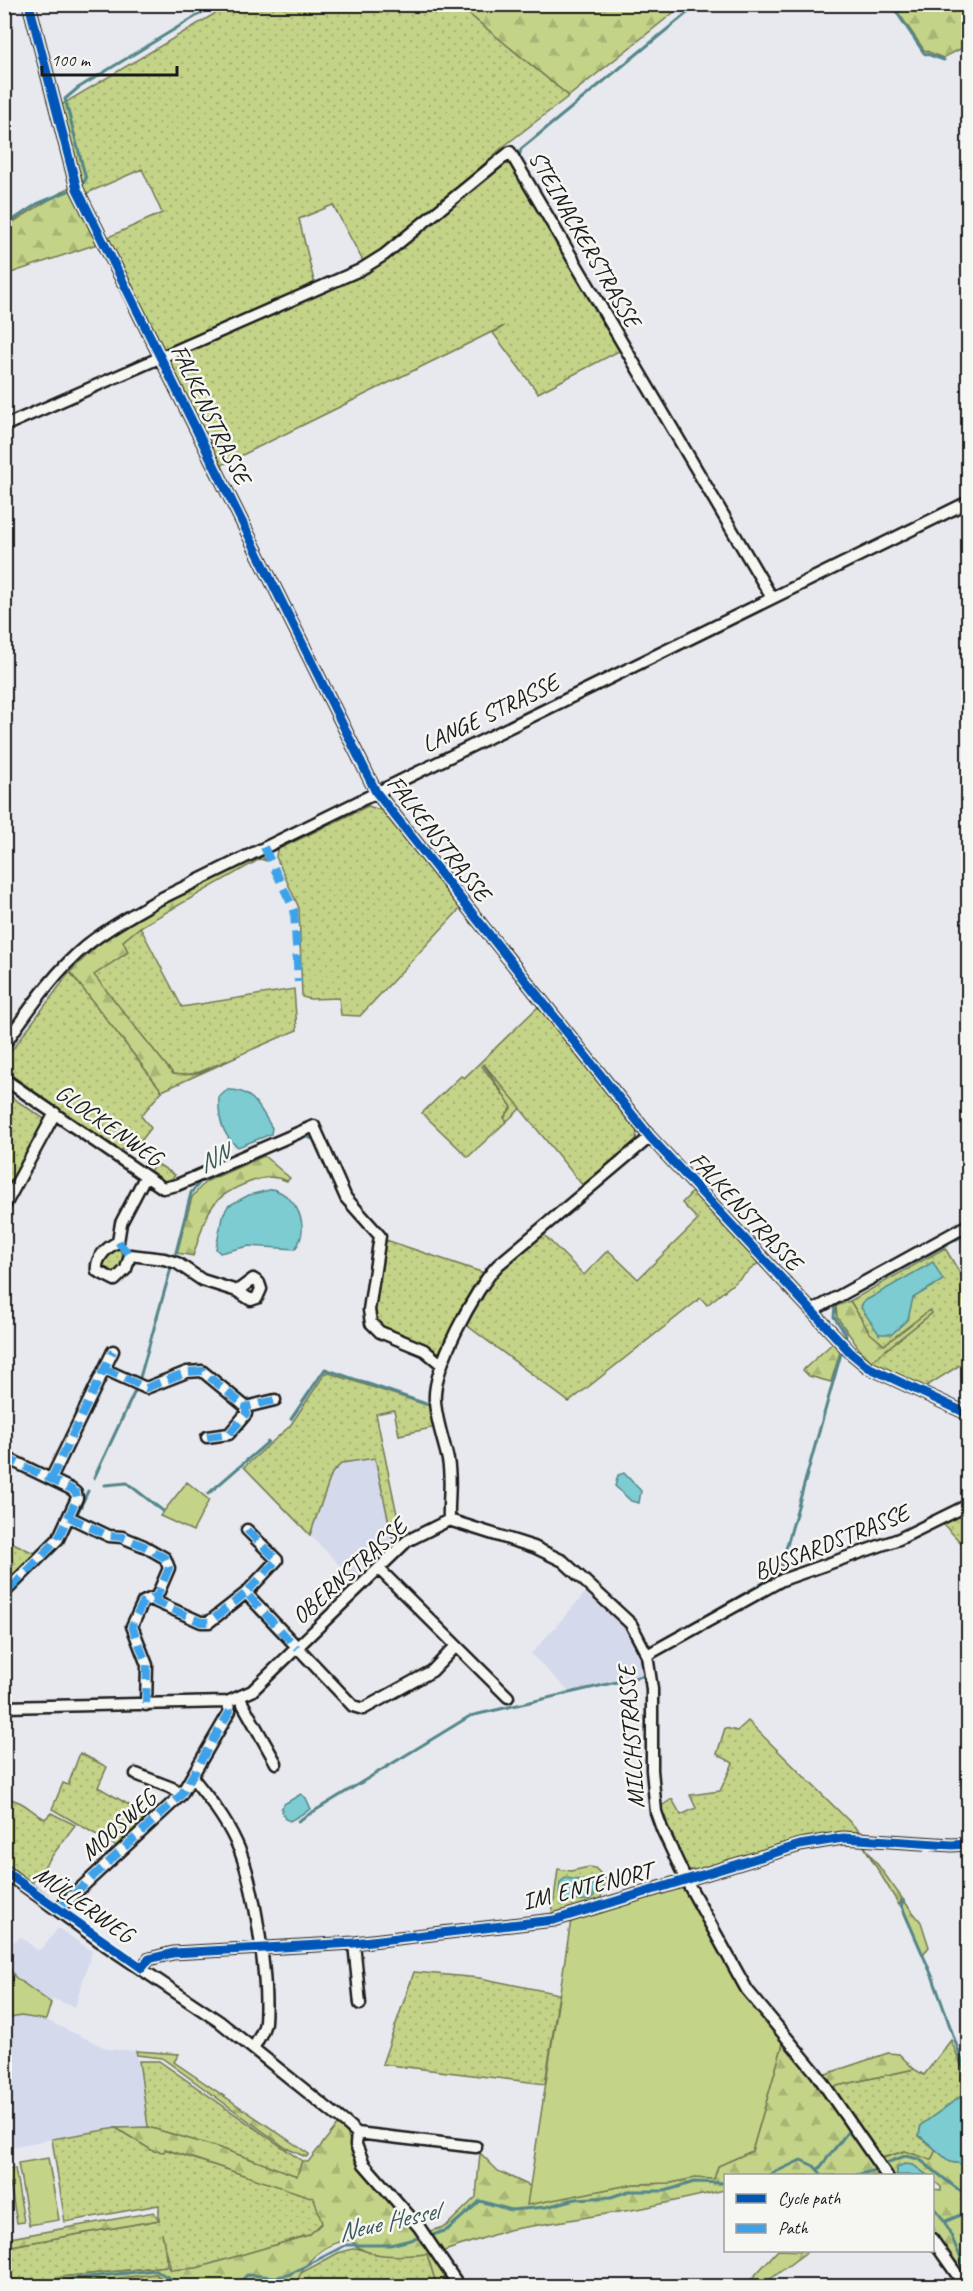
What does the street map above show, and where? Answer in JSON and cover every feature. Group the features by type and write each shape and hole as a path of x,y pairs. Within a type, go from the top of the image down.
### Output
{"street":[{"name":"FALKENSTRASSE","path":"28,4 77,189 376,792 650,1137 850,1353 868,1367 969,1414"},
{"name":"STEINACKERSTRASSE","path":"4,426 360,270 384,255 510,152 772,598"},
{"name":"LANGE STRASSE","path":"4,1046 46,986 63,967 113,926 158,900 969,502"},
{"name":"GLOCKENWEG","path":"4,1079 163,1188 177,1185 314,1126 346,1198 380,1236 369,1310 371,1323 380,1332 424,1350 441,1364"},
{"path":"4,1207 55,1113"},
{"path":"449,1520 448,1462 435,1401 441,1364 469,1303 483,1281 523,1243 650,1137"},
{"path":"146,1177 120,1223 118,1242 130,1255 177,1263 202,1280 237,1290"},
{"path":"812,1311 969,1225"},
{"path":"118,1242 103,1252 96,1265 97,1271 116,1280 126,1269 130,1255"},
{"path":"51,1479 113,1351"},
{"path":"104,1369 146,1388 187,1372 202,1371 246,1407"},
{"path":"246,1407 275,1400"},
{"path":"207,1437 229,1434 246,1414 246,1407"},
{"path":"4,1593 58,1539 69,1517 76,1493 9,1459"},
{"name":"BUSSARDSTRASSE","path":"647,1655 782,1580 899,1539 969,1505"},
{"path":"69,1517 109,1536 122,1537 165,1558 169,1568 152,1600"},
{"name":"OBERNSTRASSE","path":"4,1707 146,1705 227,1702 240,1699 252,1691 406,1541 449,1520"},
{"name":"MILCHSTRASSE","path":"449,1520 534,1547 563,1561 632,1624 647,1655 652,1689 652,1770 656,1812 686,1880 747,1990 816,2073 886,2174"},
{"path":"146,1705 147,1665 132,1626 143,1602 152,1600 201,1622 209,1622 246,1593 277,1560 247,1530"},
{"path":"379,1569 508,1697"},
{"path":"246,1593 346,1701 363,1709 432,1671 456,1646"},
{"path":"240,1699 276,1763"},
{"name":"MOOSWEG","path":"57,1910 181,1795 230,1711 227,1702"},
{"name":"MOOSWEG","path":"136,1774 172,1788 181,1795"},
{"path":"192,1777 214,1804 237,1843 248,1879 261,1950 265,2024 254,2047"},
{"name":"IM ENTENORT","path":"142,1968 149,1959 173,1953 261,1950 354,1943 554,1920 800,1845 843,1838 968,1844"},
{"name":"MÜLLERWEG","path":"4,1871 254,2047 357,2133"},
{"path":"354,1943 360,2004"},
{"path":"459,2286 421,2232 364,2164 356,2145 357,2133 476,2147"},
{"path":"934,2241 965,2286"}],"shaded area":[{"path":"375,1458 394,1546 356,1582 310,1535 332,1473 342,1463"},
{"path":"589,1589 628,1626 640,1650 646,1674 569,1692 531,1654"},
{"path":"58,1928 92,1951 75,2007 53,1999 51,2003 15,1977 5,1959 4,1948 21,1937 37,1950 43,1948"},
{"path":"21,2016 46,2020 108,2049 136,2051 147,2127 120,2126 5,2148 5,2019"}],"green space":[{"path":"231,4 458,5 569,96 504,146 385,252 364,263 333,205 299,219 315,285 163,354 106,238 162,213 142,169 85,194 61,105"},
{"path":"458,5 683,5 569,96"},
{"path":"893,5 968,5 968,45 943,58 924,50"},
{"path":"503,163 514,166 621,350 538,393 493,333 504,326 218,467 167,363 170,357 366,270"},
{"path":"71,186 97,244 5,275 5,227"},
{"path":"368,806 383,811 461,908 360,1016 341,1015 339,998 302,997 299,908 276,857 277,850"},
{"path":"259,854 267,861 260,859 140,927 123,941 128,952 94,975 173,1074 198,1073 215,1067 162,1091 70,972 112,931"},
{"path":"140,927 182,1007 294,989 297,1030 200,1072 183,1076 173,1074 93,975 128,952 123,941"},
{"path":"70,972 162,1091 141,1116 151,1128 138,1145 117,1151 5,1070 5,1059"},
{"path":"540,1005 637,1128 636,1141 583,1186 484,1064 482,1066 512,1107 504,1117 507,1121 468,1157 422,1113 461,1076 464,1078"},
{"path":"483,1064 521,1108 507,1121 504,1118 512,1107"},
{"path":"5,1093 46,1120 5,1199"},
{"path":"264,1156 290,1178 287,1181 273,1177 260,1179 235,1188 224,1195 210,1210 193,1256 177,1253 192,1197 205,1182"},
{"path":"156,1163 175,1175 171,1180 174,1184 167,1185 147,1175"},
{"path":"694,1190 761,1261 707,1305 701,1298 569,1402 465,1324 488,1285 508,1263 542,1233 584,1275 608,1250 638,1279 698,1220 682,1203"},
{"path":"386,1240 484,1273 465,1301 445,1349 438,1352 380,1328 373,1317"},
{"path":"118,1248 126,1262 113,1276 103,1272 100,1265 105,1254"},
{"path":"945,1248 961,1275 968,1271 968,1360 922,1389 869,1363 932,1313 930,1310 884,1345 870,1334 850,1301"},
{"path":"850,1301 870,1333 884,1345 930,1310 932,1313 869,1363 837,1317 836,1306"},
{"path":"835,1341 841,1349 831,1382 809,1376 803,1370"},
{"path":"326,1372 433,1407 436,1427 399,1435 394,1410 376,1414 402,1538 394,1546 375,1458 342,1463 332,1473 310,1535 244,1467 290,1426"},
{"path":"187,1482 209,1500 193,1531 160,1516"},
{"path":"968,1510 968,1550 943,1524"},
{"path":"5,1539 36,1554 5,1587 4,1570 13,1564 10,1552 5,1548"},
{"path":"748,1721 860,1832 797,1840 696,1872 685,1868 664,1823 660,1807 672,1799 681,1815 696,1808 690,1795 720,1791 733,1763 717,1754 725,1728 737,1731"},
{"path":"80,1753 107,1767 98,1787 148,1816 116,1846 52,1809 63,1783 68,1785"},
{"path":"4,1798 22,1803 45,1819 51,1813 75,1825 32,1883 5,1862"},
{"path":"862,1843 902,1898 899,1905"},
{"path":"595,1868 606,1879 600,1901 552,1914 558,1869 571,1871"},
{"path":"680,1888 690,1895 784,2040 752,2151 718,2166 714,2179 694,2178 671,2183 634,2184 527,2205 571,1920"},
{"path":"904,1901 921,1922 929,1947 923,1954 902,1905"},
{"path":"4,1959 15,1977 51,2003 46,2020 21,2016 5,2019"},
{"path":"414,1972 480,1978 559,1994 545,2084 382,2064"},
{"path":"784,2040 814,2075 881,2174 724,2174 724,2190 643,2208 508,2230 441,2252 427,2232 446,2226 476,2197 480,2153 498,2171 530,2186 528,2204 634,2184 671,2183 694,2178 714,2179 718,2166 752,2151"},
{"path":"951,2040 968,2082 968,2099 960,2097 921,2125 919,2136 936,2150 931,2160 905,2151 881,2158 832,2087 914,2069 924,2075"},
{"path":"136,2051 179,2054 174,2062 309,2154 306,2157 286,2148 162,2058 137,2055"},
{"path":"888,2053 899,2054 914,2069 832,2087 823,2075"},
{"path":"139,2061 159,2061 302,2161 297,2176 220,2148 148,2127"},
{"path":"338,2124 346,2130 359,2166 416,2229 442,2268 447,2286 437,2286 427,2254 397,2256 375,2254 365,2251 351,2240 333,2244 316,2255 303,2269 296,2286 174,2286 155,2274 45,2286 61,2277 168,2266 171,2270 197,2268 309,2235 322,2223 314,2198 165,2149 164,2152 153,2151 116,2128 148,2127 220,2148 297,2176 302,2161 308,2162"},
{"path":"116,2128 153,2151 164,2149 315,2198 322,2223 309,2235 197,2268 171,2270 162,2233 168,2266 61,2277 45,2286 17,2286 5,2267 5,2247 159,2220 159,2205 65,2222 52,2139"},
{"path":"936,2150 951,2162 962,2164 968,2159 968,2283 934,2234 934,2189 941,2190 941,2187 934,2181 934,2174 926,2174 913,2165 898,2167 897,2174 891,2174 881,2159 905,2151 931,2160"},
{"path":"48,2158 59,2220 29,2225 18,2163"},
{"path":"15,2168 24,2222 17,2223 10,2183 4,2183 5,2170"},
{"path":"154,2212 159,2220 5,2247 5,2239"},
{"path":"356,2248 391,2255 427,2254 437,2286 296,2286 299,2274 338,2253"},
{"path":"776,2252 807,2252 761,2286 745,2286"},
{"path":"155,2274 174,2286 62,2286 71,2283"}],"water":[{"path":"227,1090 236,1090 250,1096 272,1128 271,1134 238,1147 232,1142 224,1131 219,1111 219,1097"},
{"path":"273,1189 289,1199 299,1214 302,1232 295,1249 249,1246 220,1253 216,1249 222,1217 228,1206 249,1195"},
{"path":"933,1262 943,1280 913,1298 908,1319 892,1334 879,1334 861,1308 863,1302"},
{"path":"624,1473 641,1491 639,1503 631,1501 615,1486 618,1475"},
{"path":"301,1794 306,1798 311,1809 290,1821 285,1819 281,1809 284,1804"},
{"path":"565,1878 594,1882 594,1896 589,1900 562,1901 559,1897 560,1883"},
{"path":"960,2097 968,2100 968,2159 962,2164 950,2162 919,2135 921,2125"},
{"path":"905,2164 913,2165 926,2174 897,2174 897,2167"}],"waterway":[{"path":"82,185 86,179 65,99 78,88 216,4"},
{"path":"519,157 521,149 698,4"},
{"path":"891,4 924,53 944,60"},
{"path":"4,226 37,204 68,191"},
{"name":"NN","path":"175,1256 191,1193 200,1182 305,1136 313,1139"},
{"path":"845,1340 846,1334 834,1317 835,1305 968,1233"},
{"name":"NN","path":"139,1381 171,1268"},
{"path":"664,1639 779,1574 842,1350"},
{"path":"291,1419 325,1369 432,1406"},
{"name":"NN","path":"94,1478 136,1389"},
{"path":"208,1494 268,1442"},
{"path":"105,1485 127,1483 163,1511"},
{"name":"NN","path":"77,1514 88,1491"},
{"name":"NN","path":"62,1542 71,1526"},
{"path":"298,1821 470,1716 647,1675"},
{"path":"903,1900 901,1905 933,1978 968,2078"},
{"path":"818,2170 850,2129"},
{"path":"886,2163 905,2156 919,2159 964,2194"},
{"name":"Neue Hessel","path":"771,2174 801,2160 814,2166 821,2174"},
{"path":"860,2174 876,2170"},
{"name":"Neue Hessel","path":"430,2236 447,2230 480,2201 511,2210 546,2207 576,2199 611,2197 629,2191 665,2191 694,2182 724,2183"},
{"name":"Neue Hessel","path":"934,2208 944,2221 968,2271"},
{"path":"946,2221 968,2212"},
{"name":"Neue Hessel","path":"236,2286 247,2275 276,2277 288,2275 346,2245 390,2245 423,2237"},
{"name":"Neue Hessel","path":"50,2286 71,2279 155,2270 184,2286"}],"marked path":[{"path":"264,847 294,910 298,982"},
{"path":"118,1242 130,1255"},
{"path":"51,1479 113,1351"},
{"path":"104,1369 146,1388 187,1372 202,1371 246,1407"},
{"path":"207,1437 229,1434 246,1414 246,1407 275,1400"},
{"path":"4,1460 9,1459 71,1489 76,1493 77,1498 58,1539 9,1590"},
{"path":"69,1517 109,1536 122,1537 144,1546 165,1558 169,1568 157,1596 143,1602 132,1626 147,1665 146,1705"},
{"path":"247,1530 277,1560 246,1593 297,1648"},
{"path":"152,1600 201,1622 209,1622 246,1593"},
{"path":"57,1910 181,1795 230,1711 227,1702"},
{"path":"4,2273 13,2286"}],"cycle path":[{"path":"29,4 77,189 376,792 650,1137 851,1353 868,1367 968,1414"},
{"path":"4,1871 142,1968 149,1959 173,1953 354,1943 554,1920 800,1845 843,1838 968,1844"}]}
